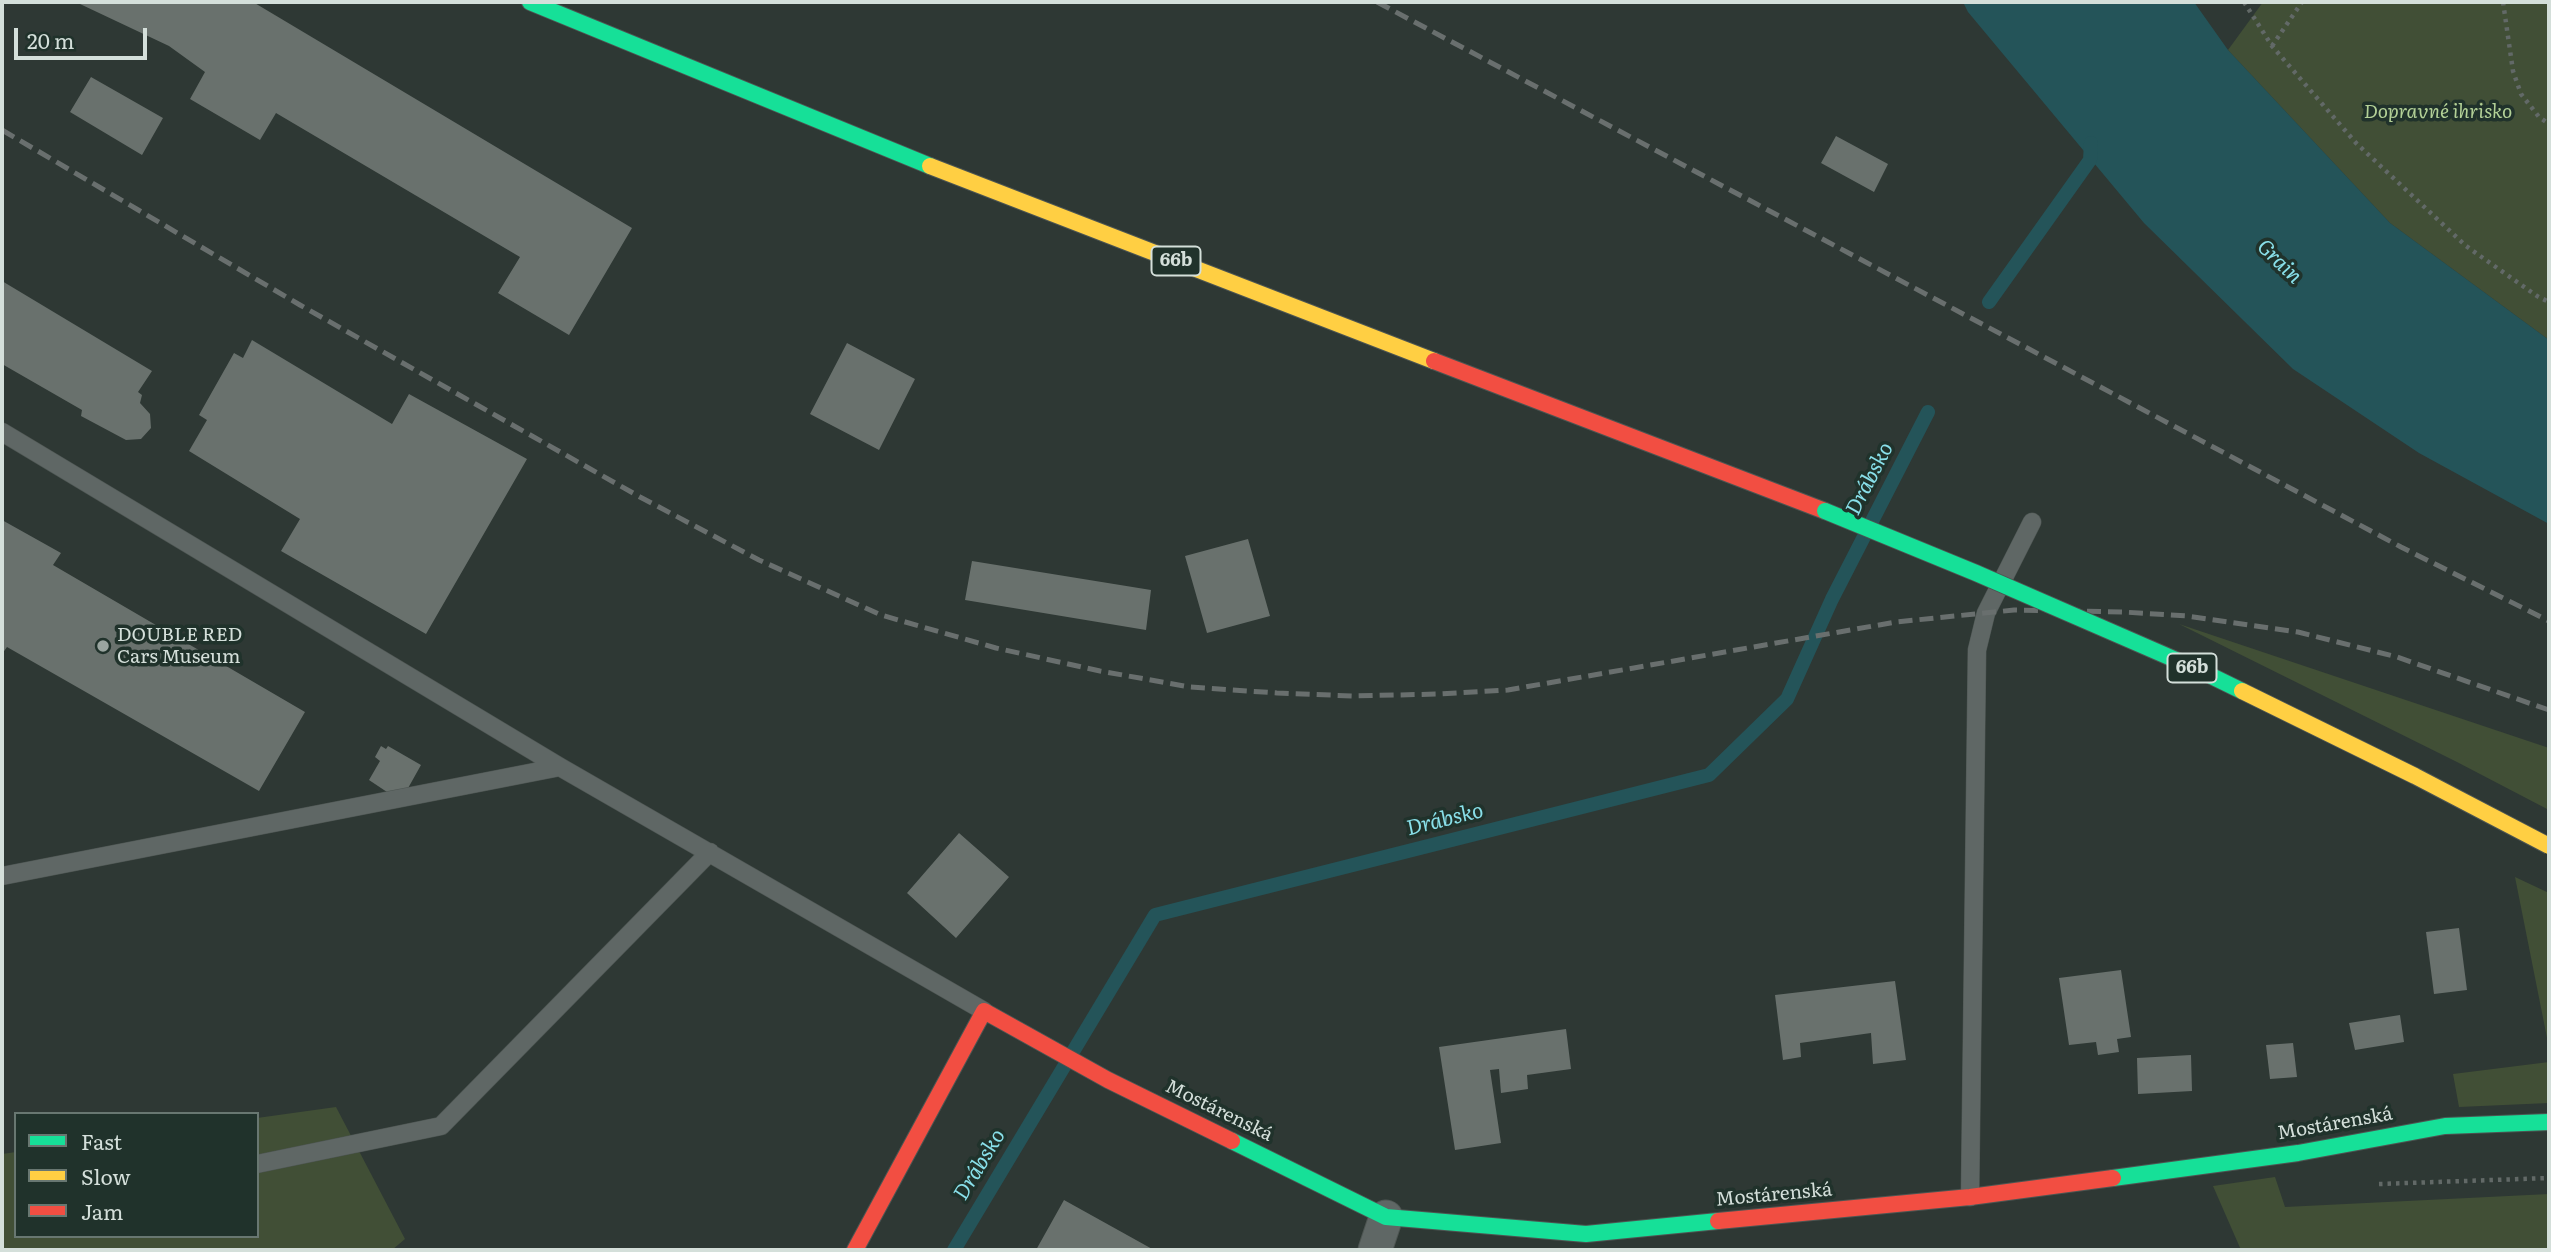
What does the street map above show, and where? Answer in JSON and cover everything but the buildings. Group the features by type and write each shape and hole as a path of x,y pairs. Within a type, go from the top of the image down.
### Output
{"main road":[{"name":"66b","path":"530,2 949,174 1825,510 1976,573 2199,670 2415,776 2549,846"},
{"name":"Mostárenská","path":"984,1011 1108,1080 1386,1217 1586,1234 1970,1197 2298,1153 2445,1126 2549,1122"},
{"path":"855,1250 984,1011"}],"street":[{"path":"1375,1250 1386,1217"}],"lane":[{"path":"2,432 560,767 984,1011"},
{"path":"1970,1197 1977,650 1986,613 2032,522"},
{"path":"2,876 560,767"},
{"path":"259,1164 441,1126 710,852"}],"path":[{"path":"2244,2 2272,47 2356,143 2466,246 2549,302"},
{"path":"2272,47 2302,2"},
{"path":"2503,2 2513,71 2521,94 2539,117 2549,124"},
{"path":"2370,1185 2549,1178"}],"green space":[{"name":"Dopravné ihrisko","path":"2263,2 2549,2 2549,340 2390,223 2228,50"},
{"path":"2179,624 2549,748 2549,810 2457,762"},
{"path":"2515,877 2549,893 2549,1048"},
{"path":"2549,1062 2549,1103 2459,1107 2453,1074"},
{"path":"336,1107 405,1239 392,1250 2,1250 2,1154 14,1152 14,1238 259,1238 259,1118"},
{"path":"2275,1177 2285,1207 2549,1194 2549,1250 2241,1250 2213,1186"}],"water":[{"name":"Grain","path":"1963,2 2194,2 2228,50 2390,223 2549,340 2549,524 2419,453 2293,369 2144,223 1968,12"}],"waterway":[{"name":"Drábsko","path":"1989,302 2090,160 2091,143"},
{"name":"Drábsko","path":"954,1250 1155,915 1709,775 1787,699 1832,599 1928,412"}],"railway":[{"path":"1377,2 2401,547 2549,621"},
{"path":"2,130 300,305 640,497 759,560 881,615 996,648 1190,687 1353,696 1438,694 1508,690 1896,622 2014,610 2123,612 2187,616 2298,632 2397,657 2549,710"}],"traffic: fast":[{"path":"530,2 930,166"},
{"path":"1825,511 1976,573 2242,691"},
{"path":"2113,1178 2298,1153 2445,1126 2549,1122"},
{"path":"1232,1141 1386,1217 1586,1234 1718,1221"}],"traffic: slow":[{"path":"930,166 1434,361"},
{"path":"2242,691 2549,846"}],"traffic: jam":[{"path":"1434,361 1825,511"},
{"path":"855,1250 984,1011 1108,1080 1232,1141"},
{"path":"1718,1221 1970,1197 2113,1178"}],"place":[{"name":"DOUBLE RED Cars Museum","path":"103,646"}]}
